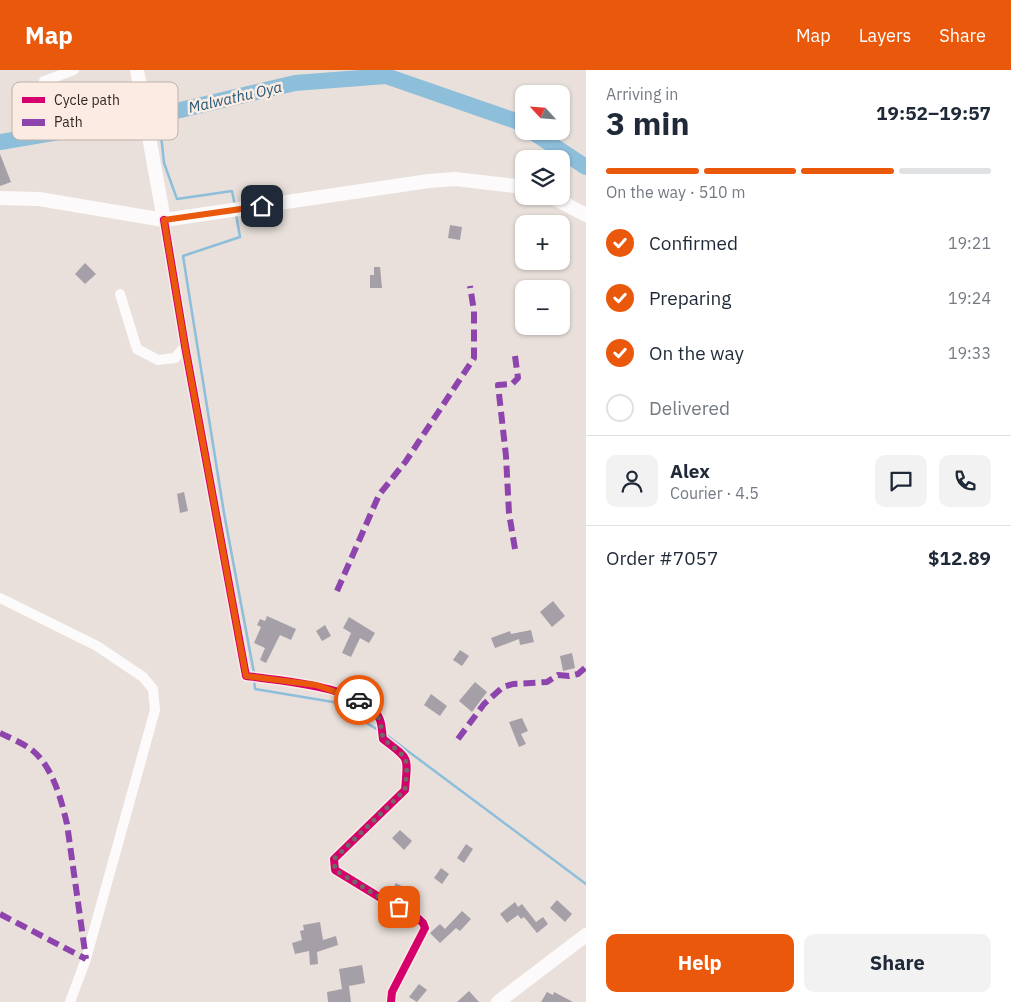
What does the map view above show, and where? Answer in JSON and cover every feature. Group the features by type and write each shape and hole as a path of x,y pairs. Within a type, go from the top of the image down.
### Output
{"main road":[{"path":"151,140 164,220"},
{"path":"0,198 39,199 164,220 429,181 455,179 515,185"},
{"path":"567,205 586,215"},
{"path":"498,1002 586,935"}],"street":[{"path":"44,81 74,70"},
{"path":"164,220 185,346 246,676 316,685 352,697 368,705 380,718 383,739 403,755 407,761 405,790 334,859 335,870 389,903 409,910 423,923 425,928 392,992 391,1002"},
{"path":"120,294 137,349 158,360 175,358 185,346"},
{"path":"0,598 97,646 143,677 153,689 155,710 86,959 70,1002"}],"building":[{"path":"0,154 11,182 0,186"},
{"path":"450,225 462,227 460,240 448,238"},
{"path":"85,263 96,274 85,284 75,274"},
{"path":"374,267 380,267 382,288 370,288 370,275 374,275"},
{"path":"184,492 188,511 180,513 177,494"},
{"path":"553,601 565,616 552,627 540,612"},
{"path":"267,616 296,629 291,640 280,635 266,663 260,660 265,648 254,643 261,627 257,625 260,619 265,621"},
{"path":"349,617 375,633 369,643 360,638 351,657 342,653 351,633 343,628"},
{"path":"325,625 331,636 322,641 316,631"},
{"path":"531,630 534,642 520,645 519,639 495,648 491,638 510,631 511,634"},
{"path":"460,650 469,656 462,666 453,660"},
{"path":"572,653 575,668 563,671 560,656"},
{"path":"475,682 487,692 472,712 459,701"},
{"path":"431,694 447,706 440,716 424,705"},
{"path":"522,718 528,731 521,734 526,744 519,747 509,722"},
{"path":"400,830 412,841 404,850 392,838"},
{"path":"466,844 473,849 464,863 457,858"},
{"path":"441,868 449,874 442,884 434,878"},
{"path":"396,883 405,888 398,899 389,895"},
{"path":"557,900 572,914 565,922 550,908"},
{"path":"515,902 518,907 522,904 536,922 543,917 548,924 537,933 524,917 521,919 518,915 507,923 500,914"},
{"path":"462,911 471,919 460,931 456,928 440,943 430,933 440,924 445,929"},
{"path":"320,922 323,940 336,936 338,945 317,952 318,964 310,965 309,951 295,954 292,943 302,940 300,931 304,930 303,925"},
{"path":"362,965 365,983 349,986 351,1002 328,1002 327,992 342,989 339,969"},
{"path":"419,984 427,990 417,1002 409,997"},
{"path":"469,991 479,1002 457,1002"},
{"path":"547,992 553,995 554,992 573,1002 541,1002"}],"waterway":[{"name":"Malwathu Oya","path":"178,111 295,83 386,76 515,121"},
{"name":"Malwathu Oya","path":"0,142 12,140"},
{"path":"162,140 164,163 177,199 232,191 235,206"},
{"name":"Malwathu Oya","path":"545,140 586,167"},
{"path":"236,214 240,237 183,256 224,513 254,673"},
{"path":"254,679 255,689 333,702 378,730"},
{"path":"385,734 586,884"}],"marked path":[{"path":"337,591 379,495 406,461 474,358 474,311 470,286"},
{"path":"515,356 518,378 512,384 498,385 506,456 509,513 515,549"},
{"path":"458,739 484,704 503,687 513,684 547,682 558,675 569,676 578,674 586,667"},
{"path":"0,733 32,750 45,765 55,784 67,824 86,959"},
{"path":"0,914 86,959"}],"cycle path":[{"path":"164,220 185,346 246,676 320,687 359,700 372,709 380,720 383,739 403,755 405,759 407,770 405,790 334,859 335,870 389,903 409,910 423,923 425,928 392,992 391,1002"}],"way so far":[{"path":"359,700 368,705 380,718 383,739 403,755 407,761 405,790 334,859 335,870 389,903 399,907"}],"route":[{"path":"262,206 164,220 185,346 246,676 316,685 359,700"}]}
